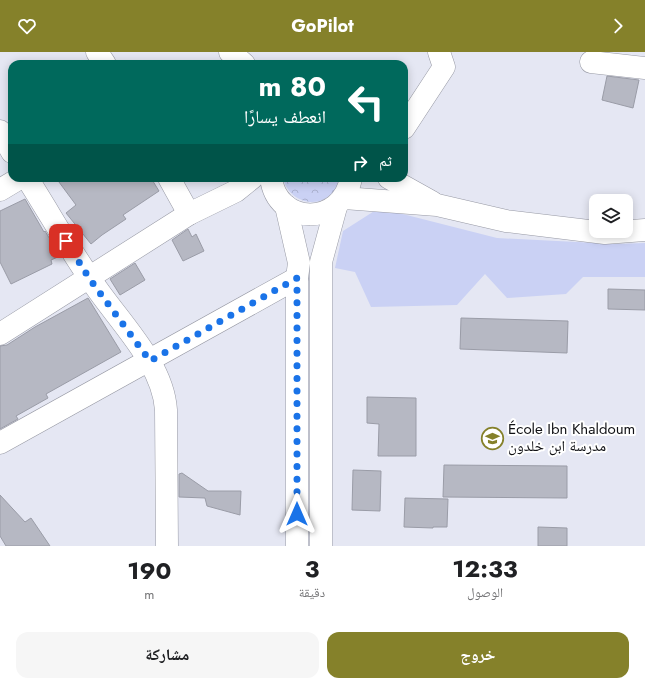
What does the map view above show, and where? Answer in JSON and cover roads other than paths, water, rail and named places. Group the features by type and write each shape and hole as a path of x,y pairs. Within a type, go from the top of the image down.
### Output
{"street":[{"path":"408,122 444,67 439,52"},
{"path":"591,62 645,68"},
{"path":"0,132 8,145"},
{"path":"0,190 13,182"},
{"path":"29,182 89,278 150,361 166,398 167,546"},
{"path":"171,182 189,214"},
{"path":"321,546 321,262 340,202 349,188 350,182"},
{"path":"396,182 437,205"},
{"path":"0,334 189,214 258,183 277,196 286,206 297,212 310,215 324,213 340,202 437,205 506,221 604,233 645,230"},
{"path":"286,206 299,263 297,278 297,546"},
{"path":"0,443 297,278"}],"place":[{"name":"École Ibn Khaldoum مدرسة ابن خلدون","path":"493,438"}]}
